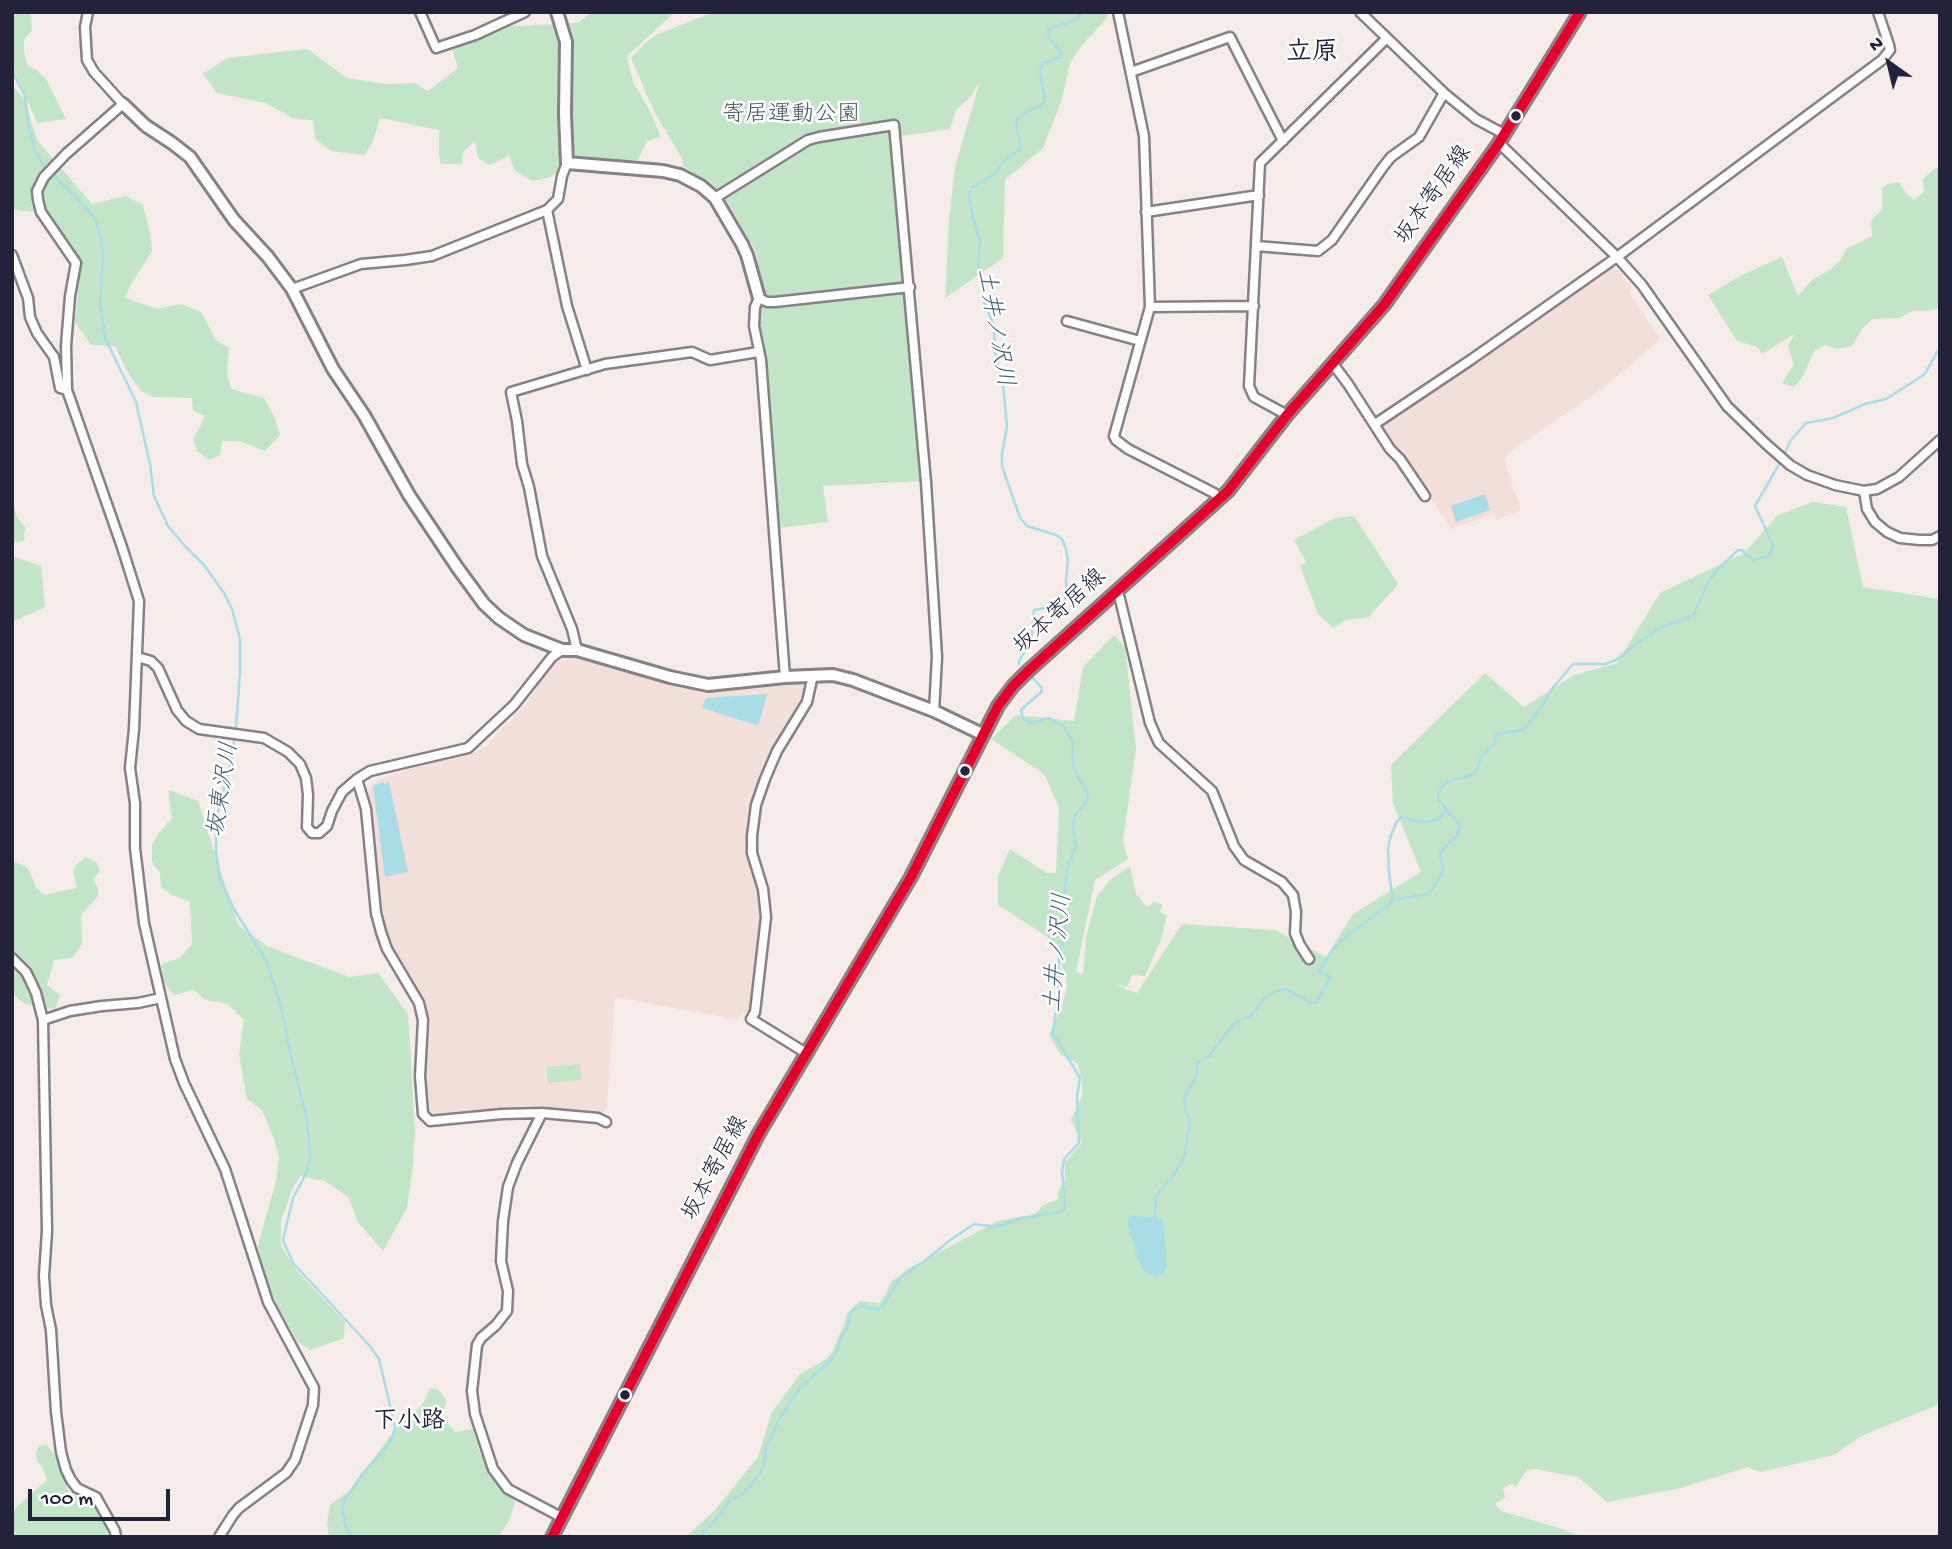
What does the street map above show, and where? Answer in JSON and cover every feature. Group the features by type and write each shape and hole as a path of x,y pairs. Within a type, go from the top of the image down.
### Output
{"main road":[{"path":"557,12 566,42 567,163 663,171 680,175 701,186 715,198 747,255 759,298"},
{"name":"坂本寄居線","path":"552,1537 758,1135 911,877 994,712 1013,686 1042,658 1220,499 1287,415 1384,305 1502,139 1580,12"},
{"path":"123,104 146,126 190,157 234,220 268,257 292,289 333,369 364,415 409,495 484,604 499,618 524,635 562,650 577,650 708,685 833,675 934,711 982,734"}],"street":[{"path":"88,12 85,27 87,60 94,72 123,104 66,154 44,177 37,191 41,212 76,263 65,346 67,390 139,601 130,768 135,803 135,848 144,923 175,1059 225,1169 264,1292 314,1388 313,1405 295,1460 286,1473 239,1508 219,1537"},
{"path":"420,12 436,48 475,35 525,12"},
{"path":"1118,12 1144,136 1150,307 1114,436 1128,449 1220,499"},
{"path":"1360,12 1444,93 1502,139 1617,257 1642,285 1727,406 1790,465 1807,475 1835,485 1864,491 1877,489 1899,477 1940,440"},
{"path":"1374,424 1617,257 1882,60 1889,50 1889,45 1878,12"},
{"path":"1131,72 1230,37 1283,141"},
{"path":"1287,415 1254,397 1249,386 1260,163 1386,39"},
{"path":"1256,246 1318,251 1332,240 1383,167 1419,137 1444,93"},
{"path":"715,198 808,140 894,125 926,482 937,657 934,711"},
{"path":"292,289 361,264 432,256 547,210 558,199 567,163"},
{"path":"1146,212 1259,195"},
{"path":"547,210 568,306 587,370"},
{"path":"12,255 29,298 30,317 37,333 54,357 60,388 67,390"},
{"path":"785,677 761,360 754,326 755,307 759,298 766,302 775,302 910,287"},
{"path":"1150,307 1254,306"},
{"path":"1067,321 1140,341"},
{"path":"577,650 572,629 542,556 522,464 511,392 605,364 692,352 710,360 758,352"},
{"path":"1333,364 1425,496"},
{"path":"1864,491 1867,509 1875,522 1886,532 1900,538 1920,540 1932,540 1940,536"},
{"path":"1118,590 1150,723 1158,743 1212,791 1234,846 1244,860 1282,882 1293,895 1296,912 1295,933 1309,958"},
{"path":"137,657 151,661 158,668 177,710 186,721 199,729 264,738 288,752 300,764 306,778 307,827 312,833 319,833 327,826 342,792 370,771 468,748 514,705 552,657 562,650"},
{"path":"806,1053 751,1019 755,1012 766,917 763,889 752,853 752,836 756,805 765,779 777,751 807,702 813,675"},
{"path":"357,779 366,809 376,913 381,932 387,949 419,1003 423,1020 420,1076 423,1114 430,1122 502,1114 542,1113 598,1118 606,1122"},
{"path":"12,958 26,972 36,993 43,1020 47,1231 44,1276 61,1452 71,1480 77,1488 96,1497 116,1537"},
{"path":"43,1020 70,1011 161,998"},
{"path":"542,1113 508,1187 501,1261 508,1291 508,1311 477,1345 472,1391 475,1414 493,1469 508,1489 561,1517"}],"shaded area":[{"path":"1610,266 1619,270 1632,288 1629,292 1659,341 1602,389 1509,452 1505,459 1521,510 1497,520 1494,514 1451,529 1381,425 1490,352"},
{"path":"576,653 705,691 805,682 807,687 803,701 766,766 752,811 748,849 759,888 762,911 752,1010 734,1019 615,997 607,1106 602,1113 521,1109 436,1117 428,1113 425,1078 428,1008 385,932 367,791 373,784 389,775 480,750 489,745 527,703 548,670 555,663"}],"green space":[{"path":"16,12 30,12 32,30 24,40 27,65 37,70 47,81 66,119 37,123 12,65 12,18"},
{"path":"592,12 675,12 627,56 633,82 661,137 647,141 638,160 589,157 550,177 533,181 515,171 509,156 489,165 478,158 475,141 463,152 462,164 441,164 439,130 380,118 373,141 365,155 331,151 315,139 313,120 294,119 266,103 217,93 203,74 227,58 307,49 347,78 386,84 415,83 428,91 458,68 452,48 478,28 578,23"},
{"name":"寄居運動公園","path":"714,12 1108,12 1107,18 1070,63 1062,99 1043,148 1005,180 1003,258 945,298 955,167 980,81 971,96 956,110 950,129 894,137 923,481 823,486 828,522 778,528 756,252 728,203 715,187 683,166 683,160 655,113 631,58 658,34"},
{"path":"12,85 24,99 37,140 92,204 126,196 143,205 152,251 125,298 157,309 181,304 201,312 216,340 229,348 227,372 231,389 264,398 275,418 280,435 265,451 239,441 222,441 220,455 209,460 197,451 193,440 205,416 193,411 192,398 153,397 141,391 128,373 115,346 91,345 75,322 81,260 47,213 12,208"},
{"path":"1940,166 1940,308 1913,311 1899,318 1872,319 1852,346 1837,349 1825,345 1814,351 1803,376 1794,387 1782,383 1794,364 1788,347 1794,334 1762,354 1757,347 1737,341 1708,295 1742,275 1782,257 1798,296 1812,280 1840,261 1846,249 1872,236 1871,221 1882,209 1882,189 1887,184 1899,182 1914,200 1924,192 1923,179"},
{"path":"12,499 17,517 25,527 24,541 12,543"},
{"path":"1813,502 1846,507 1863,587 1940,599 1940,1404 1861,1436 1834,1455 1760,1472 1748,1467 1681,1488 1607,1502 1578,1477 1535,1469 1527,1470 1516,1486 1510,1484 1503,1489 1505,1497 1495,1504 1501,1511 1556,1527 1578,1537 686,1537 715,1510 758,1457 772,1412 800,1374 826,1359 832,1352 847,1313 860,1301 880,1303 890,1283 909,1268 998,1221 1035,1214 1042,1206 1058,1199 1058,1191 1065,1181 1065,1162 1082,1143 1071,1120 1082,1096 1082,1079 1077,1063 1061,1055 1049,1035 1067,987 1064,970 1048,937 998,905 998,876 1010,849 1047,873 1056,873 1059,807 1044,774 991,739 1016,715 1074,721 1083,667 1114,635 1125,647 1136,749 1123,841 1128,859 1095,880 1076,972 1083,974 1086,937 1097,896 1110,880 1130,866 1136,894 1147,907 1154,902 1163,905 1160,912 1167,915 1161,940 1145,976 1132,975 1127,987 1115,985 1137,993 1182,924 1275,930 1326,957 1353,914 1421,872 1393,803 1391,765 1485,673 1524,707 1574,675 1617,663 1660,593 1744,553 1778,515"},
{"path":"1354,516 1398,584 1369,617 1346,620 1333,628 1318,614 1300,566 1306,562 1294,540 1335,518"},
{"path":"12,556 41,566 45,607 12,622"},
{"path":"169,790 198,801 238,925 267,946 349,977 378,973 408,1014 415,1130 413,1165 407,1208 383,1251 358,1222 348,1197 325,1181 300,1176 281,1221 281,1246 297,1271 345,1322 344,1338 310,1350 298,1342 279,1309 262,1270 258,1246 276,1181 279,1156 262,1110 247,1099 239,1055 244,1020 228,1004 206,1000 194,990 174,995 163,981 162,964 180,958 192,944 190,902 161,887 160,872 152,861 152,845 172,818"},
{"path":"86,857 96,862 100,871 93,879 98,888 98,896 81,915 82,944 72,958 54,960 47,985 60,995 55,1009 25,1004 14,995 12,987 12,861 27,867 36,887 44,895 77,888 73,872 77,864"},
{"path":"580,1064 581,1080 548,1083 547,1067"},
{"path":"430,1388 438,1389 447,1401 442,1416 455,1432 473,1429 479,1451 489,1471 516,1498 509,1521 498,1537 329,1537 327,1523 330,1505 353,1488 403,1418 423,1403"},
{"path":"46,1444 55,1455 69,1492 88,1501 100,1512 110,1537 12,1537 12,1513 47,1480 37,1461 36,1451 39,1446"}],"water":[{"path":"1485,494 1490,510 1456,522 1451,506"},
{"path":"767,694 759,724 756,725 702,708 706,698"},
{"path":"389,782 408,872 385,877 373,786"},
{"path":"1129,1215 1163,1219 1167,1266 1164,1273 1156,1276 1142,1269 1131,1237"}],"waterway":[{"name":"土井ノ沢川","path":"1019,664 1031,642 1034,610 1058,606 1065,600 1068,560 1062,539 1027,526 1020,518 1002,466 1007,427 1003,383 995,352 994,326 983,299 978,260 980,240 969,193 973,187 995,174 1003,162 1020,149 1017,119 1045,102 1040,71 1043,63 1061,57 1048,32 1050,28 1078,18 1081,12"},
{"name":"坂東沢川","path":"12,70 25,97 35,151 44,166 95,219 101,237 103,259 100,303 105,338 136,402 154,496 168,526 204,565 224,593 232,609 240,639 236,727 231,762 216,819 216,852 220,878 234,909 267,962 281,1007 307,1119 310,1155 307,1172 293,1198 283,1240 293,1263 379,1359 395,1427 393,1437 344,1501 342,1510 346,1527 353,1537"},
{"path":"1784,455 1791,440 1806,423 1833,418 1865,404 1886,399 1925,374 1937,352 1940,352"},
{"path":"1155,1217 1156,1196 1184,1158 1190,1122 1185,1096 1195,1079 1198,1062 1209,1056 1234,1024 1250,1017 1265,997 1274,992 1286,989 1311,1003 1317,1002 1330,977 1319,971 1334,948 1393,901 1388,848 1396,823 1401,817 1428,822 1438,819 1447,810 1439,800 1438,794 1442,786 1472,775 1478,769 1480,758 1493,745 1497,734 1525,729 1551,690 1573,664 1605,664 1616,660 1663,626 1694,614 1716,571 1738,550 1742,550 1752,560 1768,556 1773,545 1755,506 1781,461"},
{"name":"土井ノ沢川","path":"700,1537 730,1500 744,1493 760,1473 766,1447 780,1418 799,1389 832,1359 855,1309 862,1306 878,1310 900,1278 974,1224 996,1227 1018,1219 1064,1209 1064,1159 1079,1143 1077,1096 1080,1078 1053,1033 1059,955 1065,937 1064,899 1068,865 1076,847 1073,826 1075,815 1088,797 1073,763 1072,741 1064,727 1049,718 1031,723 1023,719 1021,710 1042,688 1031,676"},
{"path":"1393,901 1428,894 1442,875 1440,855 1457,835 1460,826 1447,810"}],"transit line":[{"path":"552,1537 758,1135 911,877 998,706 1028,671 1228,491 1287,415 1384,305 1499,143 1580,12"}],"district":[{"name":"立原","path":"1312,55"},
{"name":"下小路","path":"409,1423"}]}
